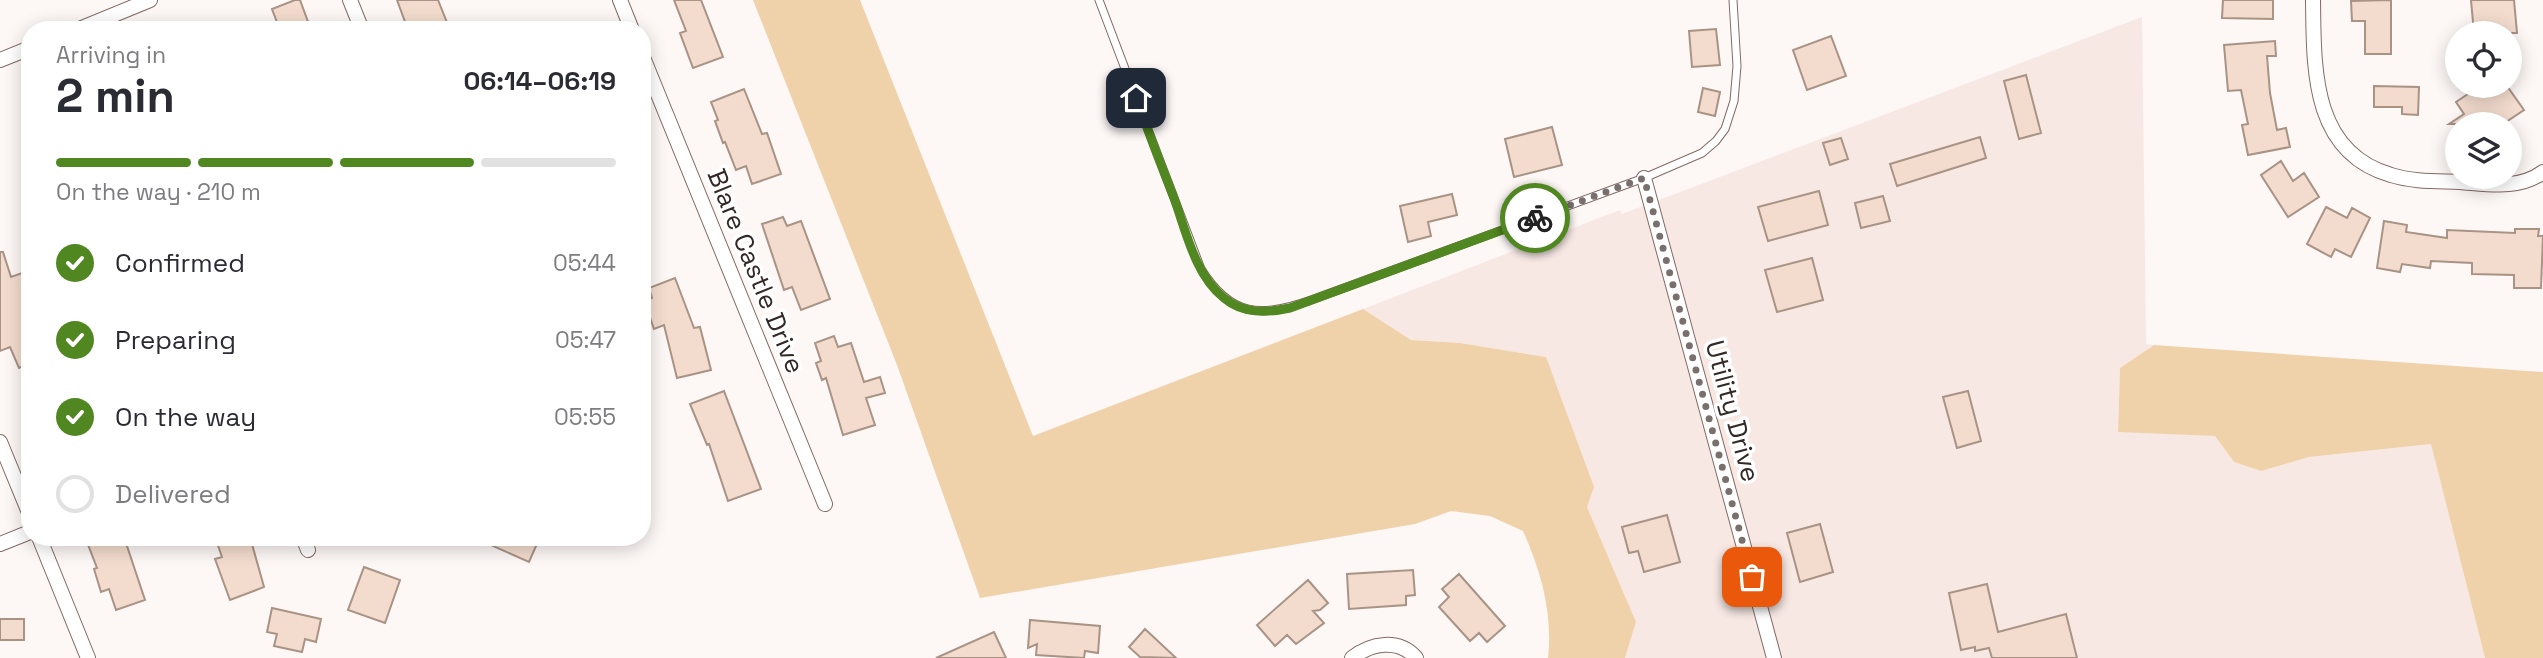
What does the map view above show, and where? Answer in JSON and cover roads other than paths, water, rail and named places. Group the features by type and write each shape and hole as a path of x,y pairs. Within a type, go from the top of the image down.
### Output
{"street":[{"path":"106,21 150,0"},
{"path":"350,0 358,21"},
{"path":"620,0 628,21"},
{"path":"2312,0 2315,64 2321,105 2336,136 2358,159 2389,175 2427,180 2514,184 2530,180 2543,172"},
{"path":"0,60 21,52"},
{"name":"Blare Castle Drive","path":"651,77 825,504"},
{"name":"Utility Drive","path":"1644,178 1774,658"},
{"path":"0,442 21,493"},
{"path":"0,544 21,536"},
{"path":"43,546 88,658"},
{"path":"1352,658 1376,646 1390,644 1401,647 1416,658"}],"lane":[{"path":"1099,0 1201,269 1222,297 1254,312 1290,308 1644,178 1702,152 1716,141 1724,129 1734,101 1737,66 1734,0"}]}
